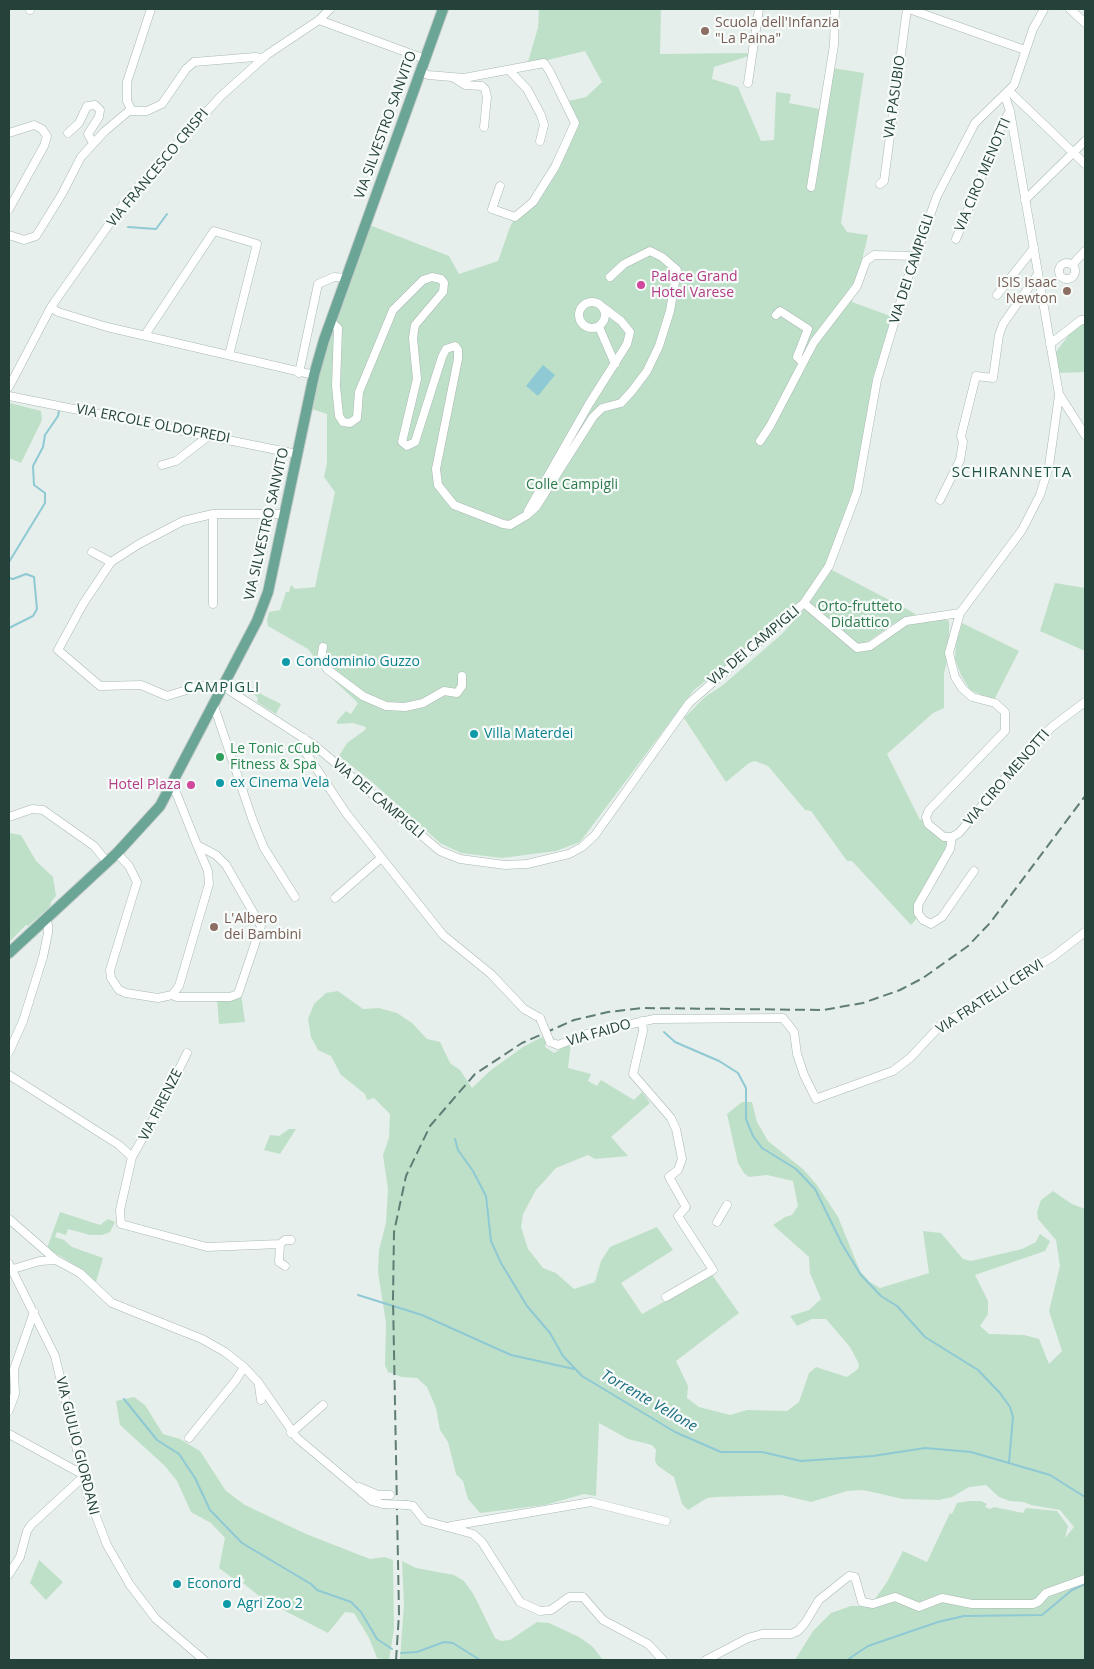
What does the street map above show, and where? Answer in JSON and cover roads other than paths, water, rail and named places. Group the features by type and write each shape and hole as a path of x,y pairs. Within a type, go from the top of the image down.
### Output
{"main road":[{"name":"VIA SILVESTRO SANVITO","path":"9,952 117,853 160,806 224,687 266,600 314,375 330,321 443,9"}],"street":[{"path":"130,110 126,97 127,82 151,9"},
{"name":"VIA FRANCESCO CRISPI","path":"9,386 51,307 124,204 208,109 264,58 319,20 330,9"},
{"path":"748,83 759,9"},
{"path":"811,187 834,45 835,9"},
{"path":"908,9 1025,50"},
{"name":"VIA PASUBIO","path":"880,184 884,181 908,9"},
{"name":"VIA DEI CAMPIGLI","path":"224,687 304,738 365,786 440,851 460,859 505,865 550,860 582,847 595,835 689,703 804,604 829,566 857,492 877,380 937,196 971,130 1014,85 1032,29 1044,9"},
{"path":"1070,9 1085,23"},
{"path":"319,20 425,59"},
{"path":"130,110 143,112 159,106 175,87 186,69 194,62 255,57 264,58"},
{"path":"420,71 428,75 454,78 544,64 561,90 575,123 555,167 533,202 515,218 492,209 500,186"},
{"path":"509,70 527,89 541,115 544,125 540,141"},
{"path":"454,78 465,85 482,86 485,89 487,97 484,127"},
{"path":"1007,94 1085,164"},
{"name":"VIA CIRO MENOTTI","path":"1007,94 1059,395 1049,466 1040,496 1022,530 960,613 949,653 956,677 962,688 972,697 1002,708 1006,719 1005,731 927,813 928,824 939,835 952,837 959,833 1034,745 1053,726 1085,702"},
{"path":"68,133 78,124 87,106 96,105 100,110 99,117 88,134 93,143"},
{"path":"9,235 24,240 32,239 39,233 81,157 93,143 130,110"},
{"name":"VIA CIRO MENOTTI","path":"956,239 997,137 1010,111"},
{"path":"9,133 34,125 42,129 47,136 44,146 9,210"},
{"path":"1025,200 1085,141"},
{"path":"146,335 214,230 257,244 229,355"},
{"path":"997,295 1034,248"},
{"path":"1072,265 1085,251"},
{"path":"330,321 338,328 336,386 339,416 342,422 350,424 356,418 359,392 393,310 423,280 432,277 441,279 444,283 443,292 418,320 414,333 417,379 402,442 407,446 415,442 442,357 446,349 455,346 458,350 458,359 436,469 438,485 454,505 503,524 513,524 524,517 543,497 593,416 602,408 621,403 632,391 647,371 659,346 670,311 677,270 662,257 650,252 624,264 610,277"},
{"path":"760,441 770,426 802,362 814,342 851,296 870,256 916,256"},
{"path":"940,500 960,460 963,442 961,436 976,376 993,378 999,335 1003,324 1038,274"},
{"path":"299,373 318,284 334,277 346,278"},
{"path":"524,517 589,404 627,344 630,332 621,321 598,303 590,302 583,306 579,313 583,324 590,328 598,327 606,316 604,308"},
{"path":"51,307 58,312 107,327 314,375"},
{"path":"776,315 780,311 808,329 797,357 802,362"},
{"path":"1050,344 1080,320 1085,320"},
{"path":"598,327 615,364"},
{"name":"VIA CIRO MENOTTI","path":"1059,395 1085,435"},
{"name":"VIA ERCOLE OLDOFREDI","path":"9,396 132,419 297,454"},
{"path":"162,465 176,461 210,435"},
{"path":"224,687 200,686 167,696 141,685 100,686 58,650 83,604 111,562 183,521 213,514 284,514"},
{"path":"213,514 213,604"},
{"path":"92,552 111,562"},
{"path":"804,604 857,648 870,646 906,621 960,613"},
{"path":"323,647 321,659 327,669 363,696 386,706 406,707 423,704 444,691 457,693 462,686 462,676"},
{"path":"214,706 252,821 264,848 295,898"},
{"name":"VIA FAIDO","path":"304,738 304,750 346,813 444,936 491,974 524,1009 540,1018 550,1042 558,1045 587,1034 654,1018 783,1018 794,1032 797,1054 816,1098"},
{"path":"172,784 208,870 209,884 179,986 172,995"},
{"path":"9,817 32,809 43,810 94,846 107,862"},
{"name":"VIA CIRO MENOTTI","path":"952,837 950,849 918,905 918,913 923,920 931,924 942,917 974,871"},
{"path":"117,853 129,866 137,882 110,970 111,978 119,990 126,993 158,998 172,995 177,997 230,997 238,994 261,926 226,865 216,855 197,845"},
{"path":"335,898 381,858"},
{"path":"9,1052 24,1021 43,958 48,933 48,924 45,919"},
{"name":"VIA FRATELLI CERVI","path":"816,1098 893,1072 910,1058 940,1026 1054,956 1085,932"},
{"path":"642,1021 643,1031 633,1074 671,1118 676,1129 682,1159 678,1170 669,1177 686,1207 678,1216 712,1270 666,1297"},
{"name":"VIA FIRENZE","path":"187,1053 161,1106 132,1157 120,1210 121,1224 207,1247 280,1244"},
{"path":"9,1076 119,1145 132,1157"},
{"path":"717,1222 727,1205"},
{"path":"9,1219 56,1260 80,1274 112,1303 202,1339 244,1367 258,1382 291,1433 372,1501 381,1504 413,1506 424,1514 425,1521 473,1534 482,1542 520,1602 540,1611 551,1610 569,1598 583,1597 603,1620 648,1644 663,1660"},
{"path":"285,1266 279,1262 280,1244 285,1240 291,1240"},
{"path":"11,1266 56,1260"},
{"name":"VIA GIULIO GIORDANI","path":"11,1266 55,1356 82,1476 99,1529 130,1585 156,1619 204,1660"},
{"path":"9,1410 15,1394 14,1369 34,1312"},
{"path":"189,1438 236,1380 244,1367"},
{"path":"258,1382 262,1400"},
{"path":"291,1433 323,1405"},
{"path":"9,1434 82,1476 31,1525 18,1560 9,1574"},
{"path":"348,1482 386,1495 381,1504"},
{"path":"448,1526 501,1515 591,1502 666,1521"},
{"path":"706,1660 748,1638 762,1634 791,1634 798,1631 819,1600 849,1576 855,1577 862,1602 873,1604 895,1597 919,1607 942,1598 972,1604 1033,1604 1038,1602 1046,1593 1085,1579"}],"water":[{"path":"543,365 555,375 538,396 526,386"}],"waterway":[{"name":"Torrente Vellone","path":"128,227 156,229 167,214"},
{"name":"Torrente Vellone","path":"9,562 45,503 45,493 34,485 33,466 43,447 45,435 58,416 59,410"},
{"name":"Torrente Vellone","path":"9,578 13,579 26,574 34,577 37,609 33,616 9,628"},
{"path":"664,1032 675,1042 719,1061 738,1073 746,1088 746,1119 753,1136 762,1148 796,1169 815,1189 842,1244 861,1275 881,1296 897,1306 925,1337 978,1370 1000,1393 1010,1407 1013,1417 1009,1462"},
{"name":"Torrente Vellone","path":"455,1139 458,1150 473,1171 486,1196 491,1241 501,1263 527,1306 550,1333 563,1356 582,1376 675,1432 721,1452 762,1452 801,1461 873,1456 925,1448 971,1452 1050,1475 1085,1497"},
{"path":"358,1295 422,1315 511,1355 574,1369"},
{"path":"124,1399 157,1440 179,1454 195,1478 210,1510 242,1543 311,1584 317,1590 351,1602 361,1612 377,1639 392,1649"},
{"path":"847,1660 868,1646 938,1622 964,1616 1042,1615 1072,1590 1085,1584"},
{"path":"401,1653 417,1652 444,1642 453,1643 480,1660"}],"railway":[{"path":"396,1660 399,1614 393,1299 394,1232 406,1176 430,1126 475,1074 522,1043 574,1020 608,1012 642,1008 823,1010 863,1003 900,990 923,978 968,946 990,923 1085,796"}],"place":[{"name":"Scuola dell'Infanzia \"La Paina\"","path":"705,31"},
{"name":"Palace Grand Hotel Varese","path":"641,285"},
{"name":"ISIS Isaac Newton","path":"1067,291"},
{"name":"Condominio Guzzo","path":"286,662"},
{"name":"Villa Materdei","path":"474,734"},
{"name":"Le Tonic cCub Fitness & Spa","path":"220,757"},
{"name":"ex Cinema Vela","path":"220,783"},
{"name":"Hotel Plaza","path":"191,785"},
{"name":"L'Albero dei Bambini","path":"214,927"},
{"name":"Econord","path":"177,1584"},
{"name":"Agri Zoo 2","path":"227,1604"}],"district":[{"name":"SCHIRANNETTA","path":"1012,473"},
{"name":"CAMPIGLI","path":"222,688"}],"park label":[{"name":"Colle Campigli","path":"572,485"},
{"name":"Orto-frutteto Didattico","path":"860,616"}]}
